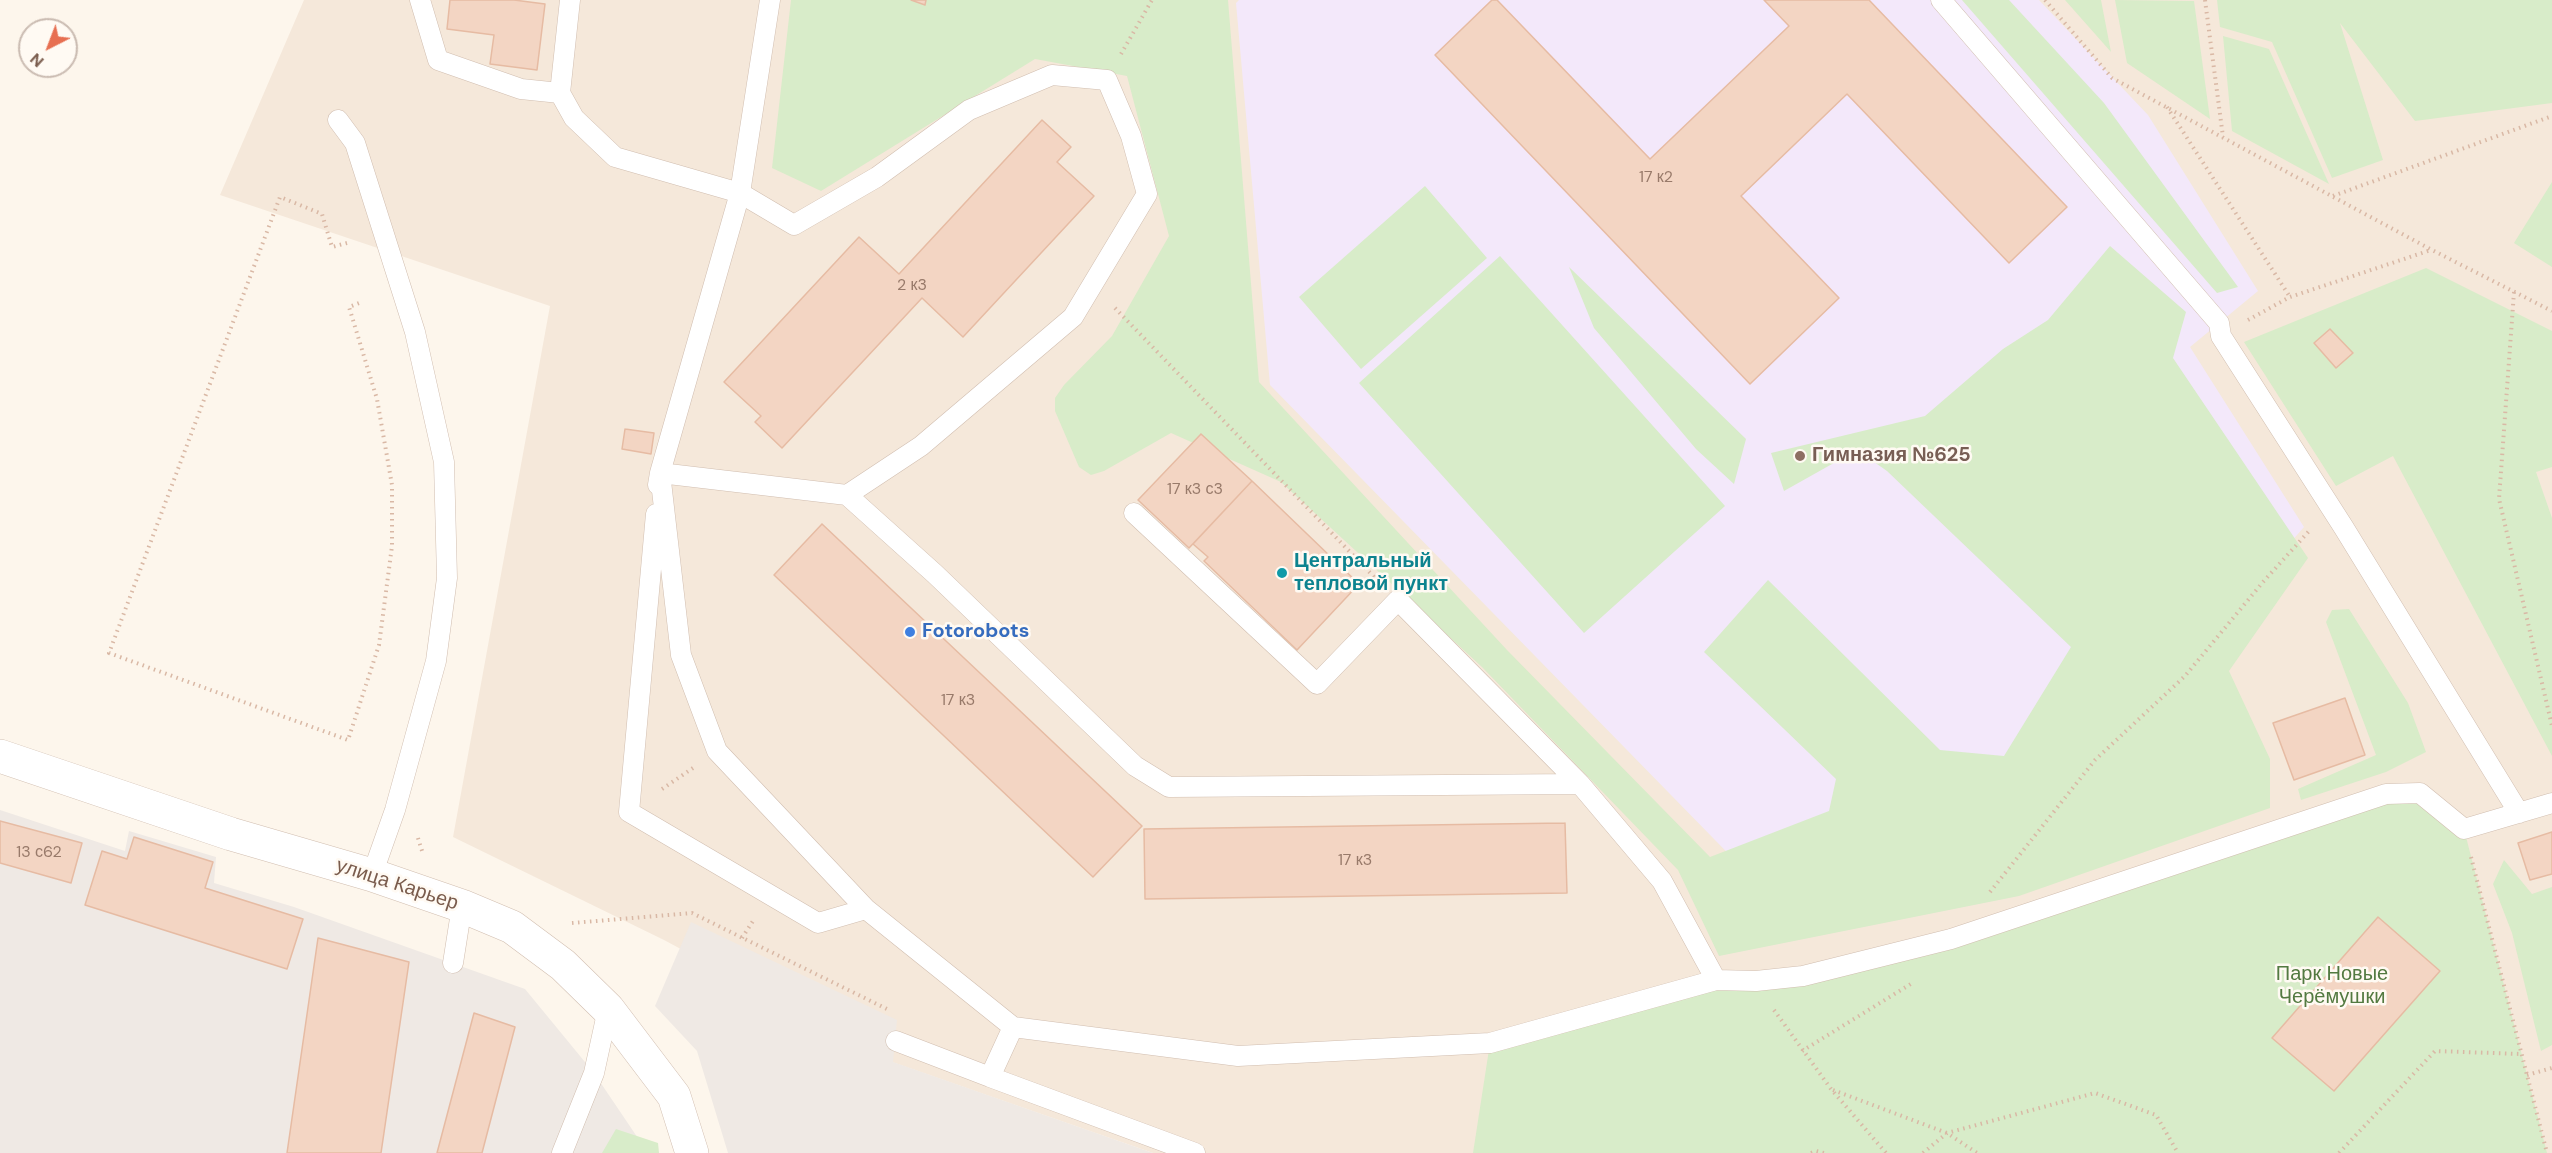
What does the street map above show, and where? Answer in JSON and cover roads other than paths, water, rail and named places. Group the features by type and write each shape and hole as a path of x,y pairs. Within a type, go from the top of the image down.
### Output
{"street":[{"name":"улица Карьер","path":"0,756 231,834 372,875 462,906 512,927 563,965 608,1009 674,1096 692,1153"}],"lane":[{"path":"420,0 438,60 521,89 560,93"},
{"path":"570,0 560,93 574,118 615,157 740,193 794,225 877,177 969,111 1052,75 1107,80 1131,136 1146,194 1073,317 921,446 847,495"},
{"path":"770,0 740,193 660,473 629,812 818,923 866,909"},
{"path":"1941,0 2219,323 2221,336 2331,507 2519,813"},
{"path":"338,120 355,143 415,332 444,462 447,578 436,661 395,810 372,875"},
{"path":"660,473 847,495 935,573 1135,766 1169,788 1580,784"},
{"path":"660,473 681,655 717,751 866,909 1013,1027 1238,1056 1490,1042 1716,980 1756,981 1803,976 1951,939 2386,794 2420,794 2464,829 2552,803"},
{"path":"1134,513 1317,684 1397,602 1580,784 1662,881 1716,980"},
{"path":"453,963 462,906"},
{"path":"562,1153 594,1073 608,1009"},
{"path":"990,1077 1013,1027"},
{"path":"896,1041 1195,1153"}],"place":[{"name":"Гимназия №625","path":"1800,456"},
{"name":"Центральный тепловой пункт","path":"1282,573"},
{"name":"Fotorobots","path":"910,632"}],"park label":[{"name":"Парк Новые Черёмушки","path":"2332,986"}]}
